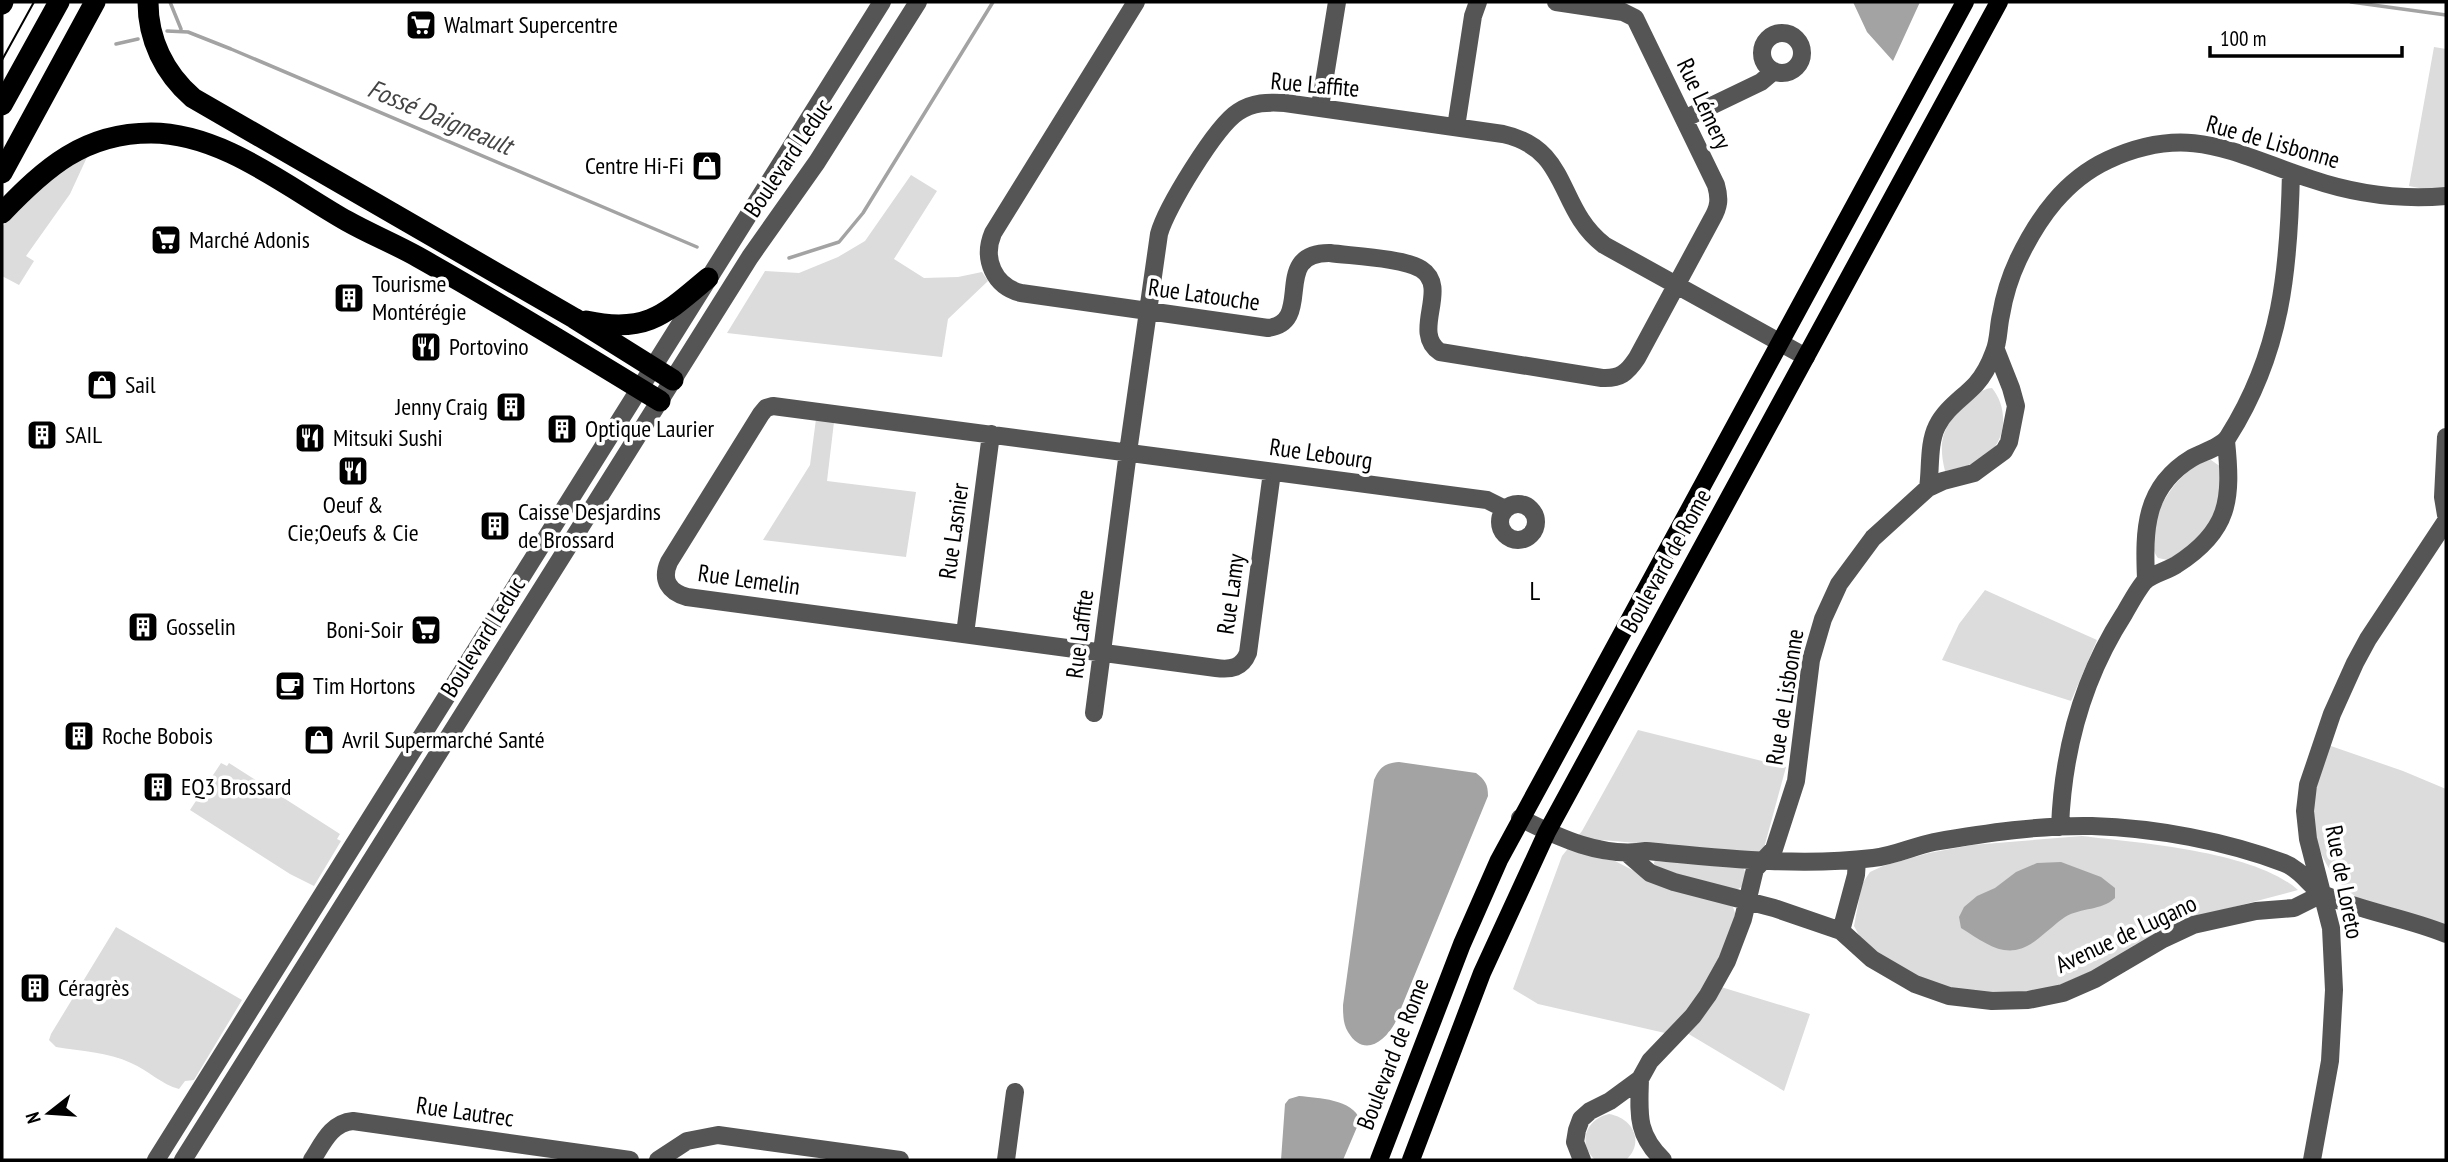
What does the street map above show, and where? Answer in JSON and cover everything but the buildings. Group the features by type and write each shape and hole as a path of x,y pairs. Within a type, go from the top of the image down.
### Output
{"highway":[{"path":"2,106 59,2"},
{"path":"2,173 95,2"},
{"path":"148,2 149,26 159,55 176,81 193,97 574,318 673,380"},
{"path":"2,213 51,165 84,147 109,139 148,133 197,139 236,156 350,222 416,256 660,401"},
{"path":"574,318 614,326 644,322 667,312 708,278"}],"main road":[{"name":"Boulevard de Rome","path":"1379,1160 1467,933 1520,818 1965,2"},
{"name":"Boulevard de Rome","path":"1411,1160 1486,964 1547,832 1999,2"}],"street":[{"name":"Boulevard Leduc","path":"156,1160 882,2"},
{"name":"Boulevard Leduc","path":"183,1160 750,257 817,162 918,2"},
{"name":"Rue Latouche","path":"1136,2 993,233 988,255 996,277 1007,288 1016,292 1148,312 1273,328 1288,317 1297,269 1306,257 1320,252 1395,262 1419,268 1429,278 1432,294 1428,335 1431,344 1440,352 1610,378 1621,376 1631,367 1676,286"},
{"path":"1320,107 1337,2"},
{"path":"1456,127 1473,16 1478,2"},
{"name":"Rue Lémery","path":"1556,2 1623,12 1634,18 1716,185 1719,204 1676,286"},
{"path":"1684,119 1761,82 1774,71"},
{"name":"Rue Laffite","path":"1094,713 1158,242 1164,220 1220,129 1235,114 1258,103 1275,102 1503,134 1532,144 1551,162 1577,216 1595,239 1612,251 1806,357"},
{"name":"Rue de Lisbonne","path":"1928,488 1932,444 1938,423 1982,377 1996,349 2005,298 2020,255 2053,202 2093,167 2139,148 2186,142 2243,153 2291,172 2369,194 2406,198 2446,196"},
{"path":"2060,827 2063,776 2078,710 2107,640 2146,579 2193,554 2207,542 2217,526 2229,496 2226,441 2259,375 2278,317 2287,268 2291,172"},
{"name":"Rue de Lisbonne","path":"1582,1160 1575,1142 1581,1119 1640,1079 1650,1061 1693,1016 1717,981 1736,940 1755,869 1774,849 1796,781 1810,671 1823,619 1839,584 1861,551 1928,488 1974,473 2004,451 2009,442 2016,406 1996,349"},
{"name":"Rue Lemelin","path":"1102,653 682,596 669,587 666,569 766,408 782,406 1128,452"},
{"name":"Rue Lasnier","path":"965,634 991,434"},
{"name":"Rue de Loreto","path":"2312,1160 2325,1100 2333,1023 2334,953 2331,928 2308,839 2305,811 2308,785 2319,747 2368,639 2446,518 2443,497 2446,437"},
{"path":"2146,579 2146,523 2158,493 2176,469 2226,441"},
{"name":"Rue Lebourg","path":"1128,452 1487,500 1505,509"},
{"name":"Rue Lamy","path":"1102,653 1222,669 1232,669 1245,661 1272,472"},
{"name":"Avenue de Lugano","path":"1520,818 1547,832 1576,842 1628,854 1646,851 1763,861 1878,858 1943,841 2060,827 2140,830 2208,842 2286,864 2305,875 2322,894 2446,934"},
{"name":"Avenue de Lugano","path":"1628,854 1650,873 1774,908 1841,931 1872,960 1933,991 1992,1002 2028,1000 2063,993 2193,925 2256,911 2294,908 2322,894"},
{"path":"1841,931 1856,875 1857,860"},
{"path":"1640,1079 1639,1120 1646,1139 1663,1160"},
{"path":"1006,1160 1015,1092"},
{"name":"Rue Lautrec","path":"312,1160 334,1128 353,1121 630,1160"},
{"path":"658,1160 687,1141 718,1135 900,1160"}],"shaded area":[{"path":"1853,2 1920,2 1893,61 1867,32"},
{"path":"2434,47 2446,49 2446,189 2434,191 2409,186"},
{"path":"88,155 70,194 26,256 34,261 19,285 2,276 2,227 25,200 53,174"},
{"path":"911,175 937,191 894,259 924,278 958,277 982,272 988,281 948,319 942,357 727,333 765,271 799,273 838,257 865,241"},
{"path":"1992,388 2003,415 1997,444 1983,459 1965,467 1945,471 1942,440 1948,425 1977,395"},
{"path":"816,419 834,422 827,481 916,492 906,557 763,540 810,465"},
{"path":"2211,460 2221,467 2218,509 2201,538 2168,560 2158,558 2153,546 2153,532 2164,500 2186,473 2198,464"},
{"path":"1985,590 2097,640 2071,701 1942,660 1959,624"},
{"path":"1638,730 1786,767 1764,848 1757,853 1601,840 1598,858 1615,861 1648,878 1727,904 1733,907 1736,916 1708,979 1689,1007 1665,1033 1538,1004 1513,989 1562,856 1582,831"},
{"path":"2328,745 2446,789 2446,928 2369,904 2354,895 2330,870 2316,838 2313,821 2315,786"},
{"path":"1399,762 1476,773 1485,783 1488,796 1395,1023 1379,1041 1367,1045 1354,1040 1348,1032 1344,1022 1343,1005 1374,780 1384,766"},
{"path":"221,763 227,766 229,763 340,834 337,839 341,841 314,886 290,874 190,810"},
{"path":"2082,836 2164,846 2226,858 2254,866 2298,890 2188,919 2101,967 2048,990 1959,995 1902,971 1862,941 1854,926 1862,884 1870,872 1883,866 1972,845"},
{"path":"1655,860 1742,866 1746,873 1743,886 1733,892 1653,866"},
{"path":"2061,862 2101,877 2115,888 2115,898 2104,905 2065,917 2039,938 2018,950 2009,951 1991,946 1961,928 1959,917 1964,907 1977,896 1995,888 2016,872 2037,863"},
{"path":"116,927 242,1000 194,1080 185,1081 179,1089 122,1059 56,1047 49,1040"},
{"path":"1721,987 1810,1014 1784,1091 1687,1033"},
{"path":"1299,1096 1334,1101 1356,1113 1360,1120 1343,1160 1281,1160 1285,1104 1289,1099"},
{"path":"1609,1114 1624,1120 1634,1132 1635,1146 1626,1160 1595,1160 1586,1146 1585,1139 1590,1126"}],"waterway":[{"path":"170,2 181,29"},
{"name":"Fossé Daigneault","path":"789,258 839,242 863,213 993,2"},
{"name":"Fossé Daigneault","path":"2351,2 2446,15"},
{"name":"Fossé Daigneault","path":"167,31 188,32 231,49 697,247"},
{"name":"Fossé Daigneault","path":"116,44 138,39"}],"tram line":[{"path":"2,60 34,2"}],"place":[{"name":"Walmart Supercentre","path":"421,25"},
{"name":"Centre Hi-Fi","path":"707,166"},
{"name":"Marché Adonis","path":"166,240"},
{"name":"Tourisme Montérégie","path":"349,298"},
{"name":"Portovino","path":"426,347"},
{"name":"Sail","path":"102,385"},
{"name":"Jenny Craig","path":"511,407"},
{"name":"Optique Laurier","path":"562,429"},
{"name":"SAIL","path":"42,435"},
{"name":"Mitsuki Sushi","path":"310,438"},
{"name":"Oeuf & Cie;Oeufs & Cie","path":"353,471"},
{"name":"Caisse Desjardins de Brossard","path":"495,526"},
{"name":"Gosselin","path":"143,627"},
{"name":"Boni-Soir","path":"426,630"},
{"name":"Tim Hortons","path":"290,686"},
{"name":"Roche Bobois","path":"79,736"},
{"name":"Avril Supermarché Santé","path":"319,740"},
{"name":"EQ3 Brossard","path":"158,787"},
{"name":"Céragrès","path":"35,988"}],"district":[{"name":"L","path":"1536,591"}]}
